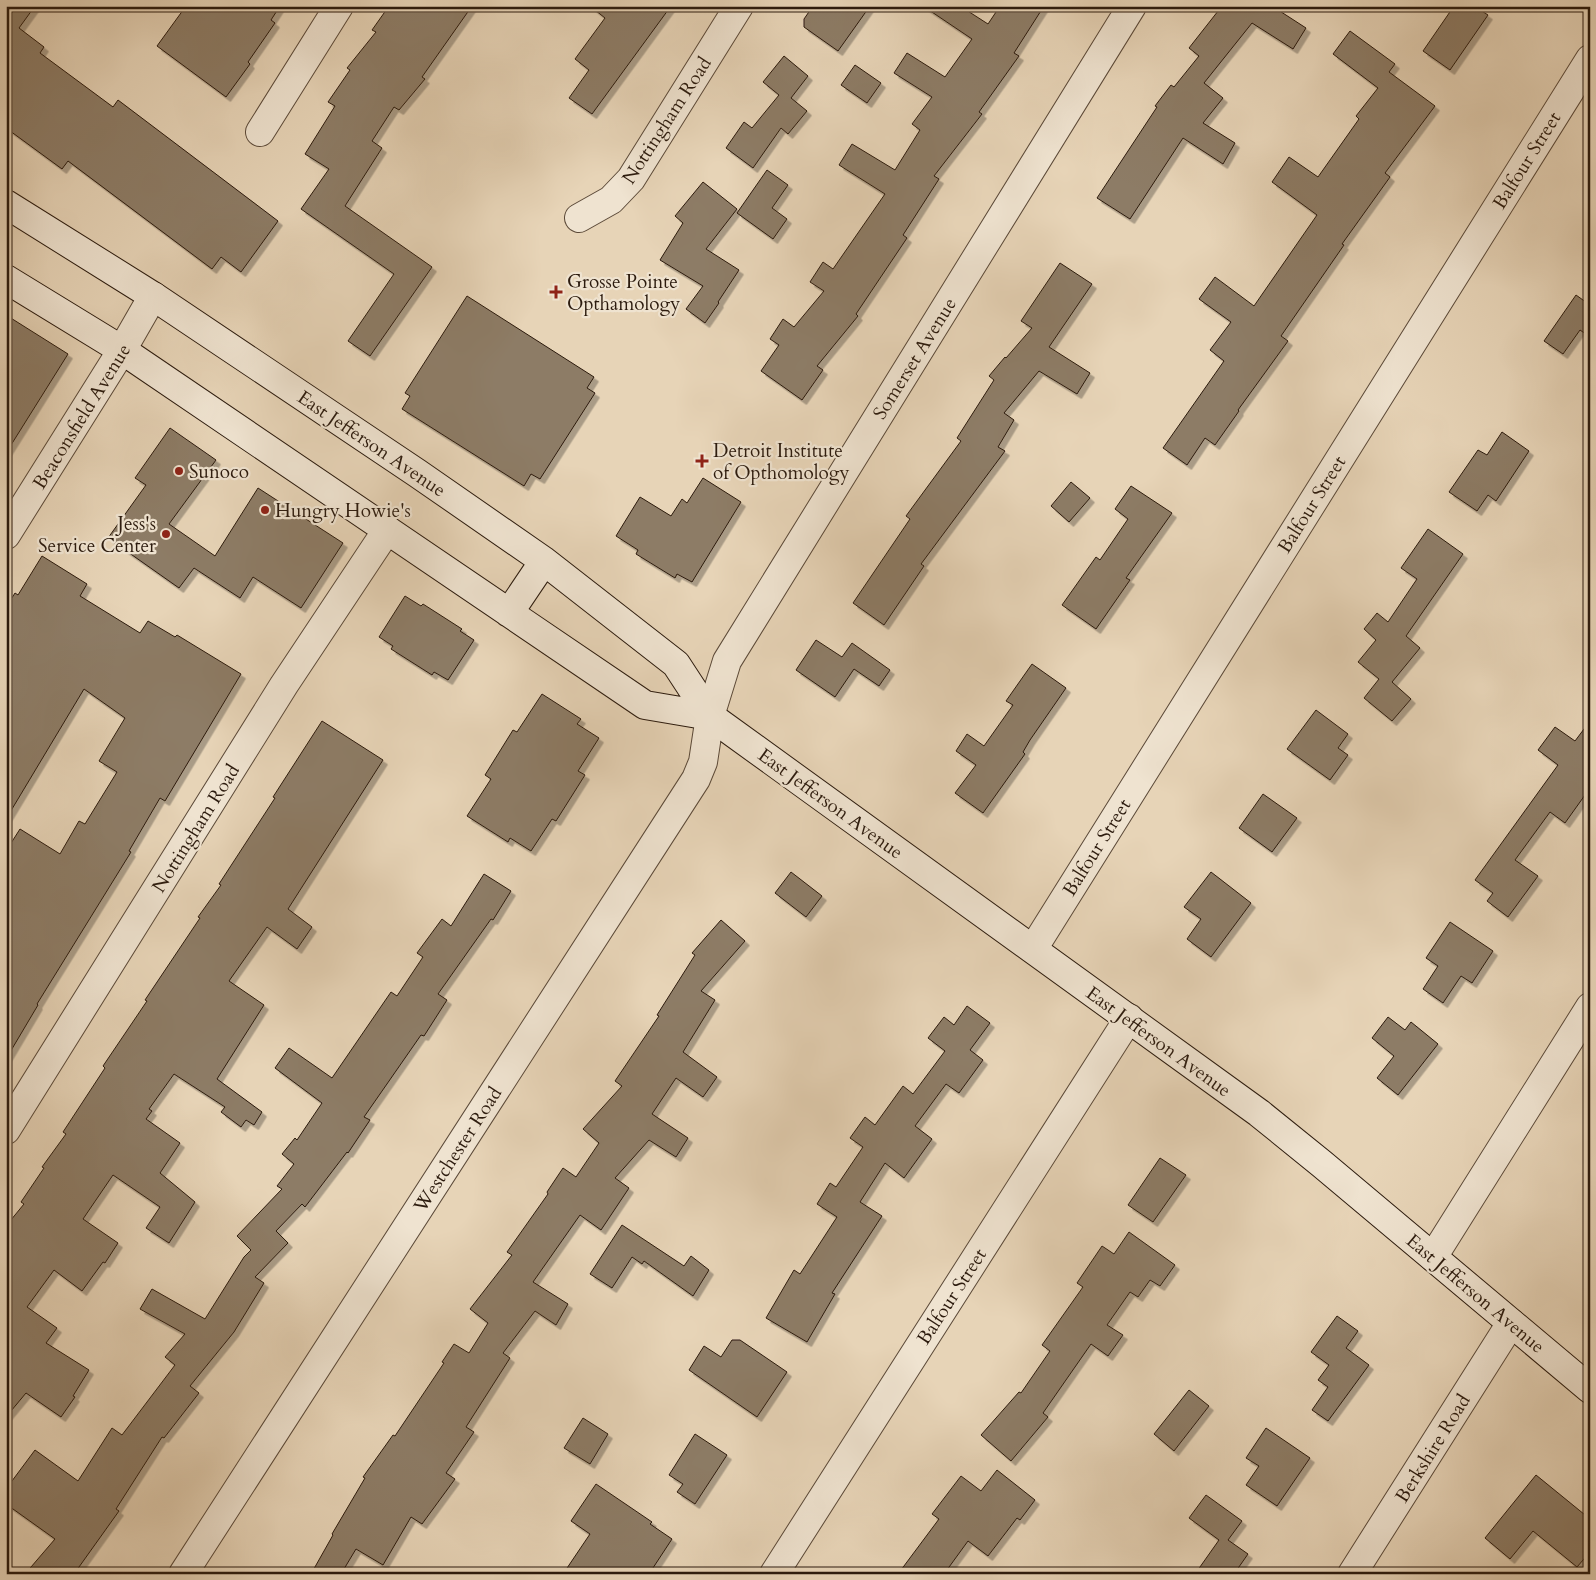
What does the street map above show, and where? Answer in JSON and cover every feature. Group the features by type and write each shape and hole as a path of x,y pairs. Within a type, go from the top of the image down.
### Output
{"street":[{"path":"260,132 338,6"},
{"name":"Nottingham Road","path":"579,218 611,200 630,179 739,6"},
{"name":"Somerset Avenue","path":"710,716 727,661 1132,6"},
{"name":"Balfour Street","path":"1033,949 1590,59"},
{"name":"East Jefferson Avenue","path":"6,204 153,296 417,473 544,561 676,664 710,716 1259,1113 1590,1389"},
{"name":"East Jefferson Avenue","path":"6,280 122,350 645,705 710,716"},
{"name":"Beaconsfield Avenue","path":"6,534 122,350 153,296"},
{"name":"Nottingham Road","path":"6,1130 284,685 387,530"},
{"path":"509,613 544,561"},
{"name":"Westchester Road","path":"183,1574 696,779 703,762 710,716"},
{"path":"1433,1257 1590,1007"},
{"name":"Balfour Street","path":"774,1574 1128,1018"},
{"name":"Berkshire Road","path":"1352,1574 1511,1323"}],"building":[{"path":"6,6 35,6 19,28 44,47 40,53 113,107 118,100 278,221 241,272 221,257 212,269 68,161 62,169 6,128"},
{"path":"186,6 280,6 271,20 275,23 248,62 250,64 226,97 157,46"},
{"path":"389,6 472,6 422,77 425,79 399,110 394,107 372,141 382,148 345,206 432,267 370,356 348,341 394,274 301,209 329,169 305,154 335,106 328,102 350,70 347,68 376,32 372,30"},
{"path":"590,6 671,6 592,114 569,98 589,70 575,59 605,18"},
{"path":"813,6 870,6 838,51 804,27 804,19"},
{"path":"923,6 960,6 988,24 1000,6 1044,6 1014,53 1019,56 979,112 982,114 934,176 939,179 903,235 907,238 856,314 858,316 817,366 823,370 802,400 761,371 779,345 770,339 783,319 794,327 824,291 810,282 823,262 833,269 885,194 839,165 852,144 895,170 920,130 912,124 932,97 894,73 907,53 945,77 972,39"},
{"path":"1222,6 1272,6 1306,28 1293,49 1252,23 1204,83 1223,98 1203,123 1235,143 1223,164 1183,138 1130,219 1097,198 1157,107 1155,106 1171,85 1174,87 1199,56 1189,48"},
{"path":"1454,6 1474,6 1488,15 1450,70 1423,51"},
{"path":"1350,31 1395,64 1389,72 1435,106 1385,173 1390,177 1342,244 1344,245 1281,336 1288,341 1215,445 1205,438 1187,465 1163,448 1224,361 1210,350 1231,322 1199,299 1215,277 1254,306 1317,215 1272,182 1289,157 1318,177 1359,119 1356,116 1378,88 1333,54"},
{"path":"784,56 808,76 791,98 807,111 788,134 781,128 753,168 726,148 744,122 752,128 779,95 763,82"},
{"path":"855,65 881,83 867,103 841,85"},
{"path":"767,170 788,185 772,208 787,219 773,239 737,213"},
{"path":"703,182 737,209 706,249 739,270 705,323 686,309 703,286 660,260 683,223 675,216"},
{"path":"1060,263 1092,284 1049,347 1090,373 1077,394 1039,371 1004,413 1014,420 998,447 1005,451 921,564 924,566 884,625 853,603 910,519 906,516 961,441 957,438 994,380 989,376 1032,328 1021,321"},
{"path":"1576,295 1590,305 1590,337 1580,330 1563,354 1544,341"},
{"path":"467,296 594,377 587,388 595,393 540,479 531,474 524,486 402,409 410,396 405,393"},
{"path":"6,315 68,354 6,453"},
{"path":"170,428 216,460 169,524 215,556 258,488 343,543 301,608 253,577 240,598 194,568 179,588 108,538 146,485 135,478"},
{"path":"1502,432 1529,451 1496,501 1488,495 1477,511 1449,492 1478,450 1487,455"},
{"path":"703,478 741,502 692,582 677,574 675,578 636,554 638,550 616,536 640,497 671,516 682,499 687,503"},
{"path":"1071,482 1090,498 1069,522 1051,506"},
{"path":"1131,486 1172,513 1126,578 1130,580 1096,629 1062,605 1096,557 1100,560 1128,519 1115,509"},
{"path":"1428,529 1463,554 1406,636 1420,648 1392,682 1411,699 1392,721 1364,698 1379,679 1358,662 1376,640 1364,629 1377,613 1388,622 1417,579 1401,568"},
{"path":"42,556 87,584 80,596 140,633 148,621 175,637 177,635 241,674 165,801 160,798 129,851 131,852 37,1004 6,1059 6,851 20,829 60,854 79,821 85,824 117,772 99,761 125,718 84,689 6,819 6,607 15,593 18,595"},
{"path":"405,596 421,606 423,604 462,629 460,631 474,640 448,680 434,672 432,675 391,649 393,646 379,637"},
{"path":"816,640 842,657 852,643 890,670 879,686 854,669 835,697 796,670"},
{"path":"1032,664 1066,688 1030,740 1023,752 1025,754 983,813 955,793 976,765 956,751 967,734 984,746 1013,705 1006,701"},
{"path":"542,694 581,719 577,724 599,738 578,771 585,775 556,821 552,819 531,851 510,838 508,842 467,816 491,779 485,775 513,730 517,732"},
{"path":"1316,710 1348,734 1338,748 1348,755 1330,780 1287,749"},
{"path":"322,721 383,760 288,909 312,927 297,949 267,927 229,981 264,1005 217,1079 262,1112 254,1125 246,1120 241,1127 221,1112 225,1107 174,1074 149,1109 152,1111 146,1119 180,1143 160,1173 195,1202 169,1243 146,1228 160,1207 113,1175 83,1219 118,1243 105,1263 103,1262 82,1291 54,1270 27,1307 57,1328 46,1343 89,1370 73,1396 75,1397 61,1417 26,1393 6,1417 6,1226 24,1204 21,1202 44,1168 42,1167 66,1134 63,1132 105,1068 103,1066 200,918 198,917 221,885 219,884"},
{"path":"1590,721 1590,788 1565,823 1550,812 1515,860 1538,876 1508,917 1487,901 1493,893 1475,880 1558,765 1538,750 1555,727 1575,741"},
{"path":"1263,794 1297,818 1272,852 1239,828"},
{"path":"791,872 822,896 806,917 775,893"},
{"path":"1211,872 1251,903 1211,957 1187,939 1201,919 1184,907"},
{"path":"484,874 511,891 493,920 491,919 438,994 447,1000 424,1036 421,1035 364,1117 370,1120 348,1153 305,1207 302,1204 276,1231 288,1243 255,1277 264,1283 234,1332 190,1386 199,1393 164,1438 162,1437 116,1509 119,1511 74,1574 25,1574 55,1539 6,1504 6,1489 35,1450 78,1481 112,1428 122,1435 175,1365 165,1357 185,1334 140,1309 152,1289 205,1319 244,1257 251,1250 237,1236 282,1189 277,1186 294,1164 282,1154 295,1138 297,1140 322,1103 275,1068 289,1048 332,1078 391,992 397,996 423,957 417,953 442,919 451,926"},
{"path":"721,920 745,941 701,991 715,1000 683,1052 717,1077 703,1097 676,1078 652,1114 688,1138 676,1157 649,1140 615,1178 629,1188 601,1230 580,1215 533,1282 568,1304 556,1325 535,1311 503,1353 510,1358 466,1427 474,1432 446,1473 455,1479 422,1524 411,1517 383,1565 356,1549 341,1574 311,1574 365,1478 363,1477 393,1435 395,1436 444,1363 442,1362 454,1344 469,1353 488,1323 470,1309 512,1255 507,1252 548,1194 547,1192 563,1168 576,1177 599,1143 583,1129 622,1086 615,1081 659,1016 657,1015 695,955 692,953"},
{"path":"1450,922 1493,951 1472,983 1461,976 1443,1003 1423,989 1438,966 1426,958"},
{"path":"967,1006 990,1023 970,1050 983,1060 959,1093 946,1084 915,1126 932,1139 904,1178 885,1163 860,1202 882,1216 832,1293 835,1294 807,1342 766,1318 794,1270 800,1274 837,1217 817,1204 830,1183 836,1187 863,1147 850,1138 865,1117 875,1125 903,1086 913,1094 945,1051 928,1038 944,1017 954,1025"},
{"path":"1388,1017 1405,1030 1411,1022 1438,1044 1398,1095 1377,1078 1394,1056 1372,1038"},
{"path":"1160,1158 1186,1175 1153,1222 1128,1205"},
{"path":"622,1225 684,1266 691,1256 709,1270 693,1296 644,1261 642,1264 632,1257 612,1288 590,1274"},
{"path":"1129,1232 1175,1265 1160,1286 1150,1280 1138,1297 1130,1292 1107,1325 1123,1335 1108,1356 1091,1344 1043,1413 1048,1417 1011,1461 981,1435 1019,1392 1021,1393 1050,1351 1042,1345 1083,1287 1077,1283 1102,1246 1114,1254"},
{"path":"1337,1316 1358,1331 1346,1348 1369,1365 1328,1421 1312,1410 1328,1387 1318,1380 1329,1365 1311,1352"},
{"path":"732,1340 740,1340 787,1372 757,1417 689,1370 704,1346 721,1357"},
{"path":"1189,1390 1209,1406 1174,1451 1154,1434"},
{"path":"583,1418 608,1434 590,1464 564,1448"},
{"path":"1266,1428 1310,1458 1277,1506 1246,1485 1259,1466 1246,1458"},
{"path":"695,1434 727,1455 695,1504 677,1492 683,1484 669,1475"},
{"path":"997,1470 1035,1500 1020,1520 1017,1518 988,1556 968,1541 944,1574 898,1574 939,1519 932,1514 961,1476 981,1491"},
{"path":"1536,1475 1590,1519 1590,1552 1577,1567 1533,1531 1510,1559 1485,1538"},
{"path":"596,1484 652,1522 650,1524 672,1539 649,1574 563,1574 590,1534 571,1521"},
{"path":"1206,1495 1242,1521 1228,1540 1248,1554 1234,1574 1195,1574 1219,1540 1189,1518"}],"place":[{"name":"Grosse Pointe Opthamology","path":"556,292"},
{"name":"Detroit Institute of Opthomology","path":"702,461"},
{"name":"Sunoco","path":"179,471"},
{"name":"Hungry Howie's","path":"265,510"},
{"name":"Jess's Service Center","path":"166,534"}]}
